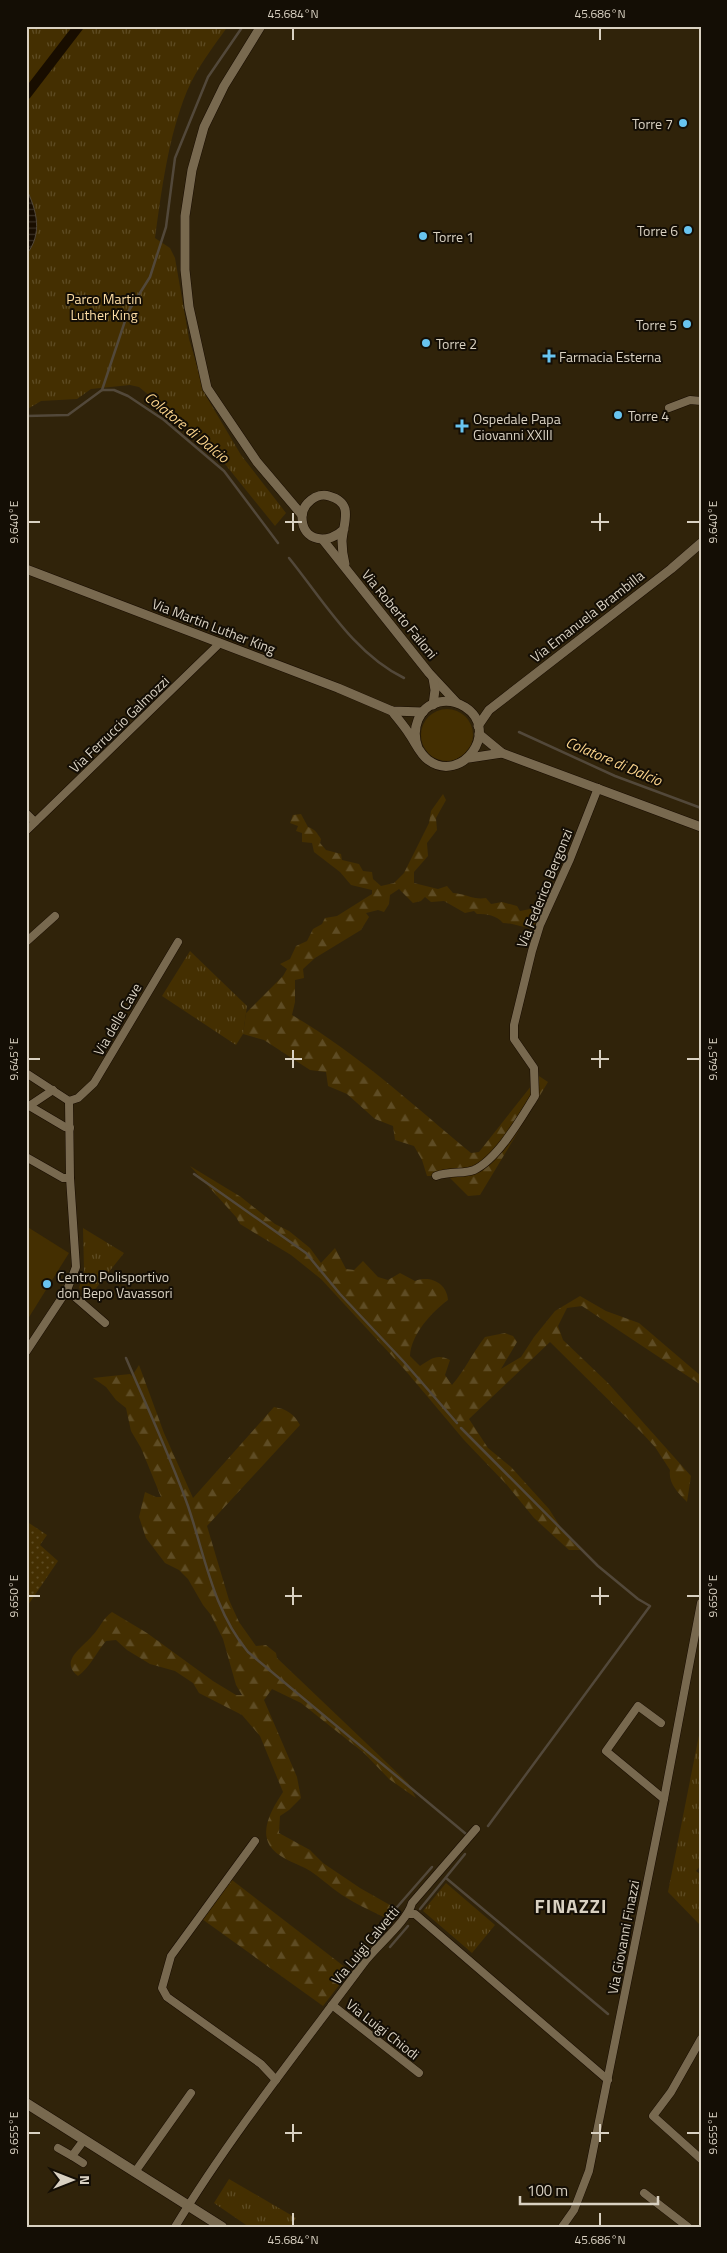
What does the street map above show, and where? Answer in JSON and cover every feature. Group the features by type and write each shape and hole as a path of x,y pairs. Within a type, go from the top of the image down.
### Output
{"main road":[{"path":"26,2103 220,2226"}],"street":[{"name":"Via Roberto Failoni","path":"261,26 224,86 204,127 192,170 185,216 185,270 189,308 207,388 257,462 302,515"},
{"path":"669,408 690,400 701,401"},
{"name":"Via Roberto Failoni","path":"346,569 342,554 346,510 335,498 325,495 315,497 304,507 302,515 303,524 307,532 314,538 323,540 346,569 432,676 449,696 463,706"},
{"path":"323,540 338,536 344,529"},
{"name":"Via Emanuela Brambilla","path":"479,730 489,710 701,543"},
{"name":"Via Martin Luther King","path":"26,569 338,688 392,711 423,712"},
{"name":"Via Ferruccio Galmozzi","path":"26,831 220,643"},
{"name":"Via Roberto Failoni","path":"432,676 435,685 433,705"},
{"path":"418,748 415,732 417,721 423,712 433,705 446,702 489,710"},
{"path":"463,706 476,718 479,730 478,745 469,758"},
{"path":"392,711 428,760 442,766 456,765 469,758 502,753"},
{"path":"479,730 502,753 701,827"},
{"name":"Via Federico Bergonzi","path":"436,1176 447,1172 471,1171 484,1164 536,1096 534,1068 514,1040 514,1025 540,925 570,858 598,788"},
{"path":"26,813 35,822"},
{"path":"26,942 55,916"},
{"name":"Via delle Cave","path":"69,1101 78,1098 94,1083 178,942"},
{"path":"26,1073 69,1101 70,1178 77,1258 74,1276 68,1290 26,1352"},
{"path":"53,1090 28,1105 64,1127 70,1128"},
{"path":"26,1157 62,1178 70,1178"},
{"path":"68,1290 104,1323"},
{"name":"Via Giovanni Finazzi","path":"562,2227 574,2210 589,2171 664,1799 701,1603"},
{"path":"661,1723 638,1706 606,1751 664,1799"},
{"name":"Via Luigi Calvetti","path":"175,2227 188,2205 276,2080 366,1959 409,1914 412,1903 476,1829"},
{"path":"255,1842 170,1956 162,1988 167,1997 261,2064 276,2080"},
{"path":"409,1914 415,1914 608,2080"},
{"name":"Via Luigi Chiodi","path":"332,2005 419,2073"},
{"path":"701,2039 698,2055 653,2115 654,2118 701,2159"},
{"path":"135,2172 191,2093"},
{"path":"72,2156 84,2140"},
{"path":"58,2148 83,2164"},
{"path":"644,2193 688,2227"}],"green space":[{"name":"Parco Martin Luther King","path":"26,26 228,26 196,74 180,109 166,163 155,238 170,248 175,258 189,339 206,396 241,455 286,513 275,526 208,443 139,387 130,385 91,389 77,399 41,401 26,410"},
{"path":"447,709 457,711 465,717 471,725 473,735 471,745 465,753 457,759 447,761 437,759 429,753 423,745 421,735 423,725 429,717 437,711"},
{"path":"443,794 446,800 436,818 437,830 427,843 428,856 414,872 414,883 438,889 447,886 453,893 486,898 491,904 502,902 517,906 520,911 535,908 541,911 533,928 503,923 494,917 477,914 474,911 465,913 444,901 431,902 425,897 421,901 413,903 399,889 390,895 389,904 384,912 378,910 366,913 369,917 361,930 315,958 303,969 304,978 295,980 295,1002 292,1015 362,1063 471,1153 479,1152 539,1076 548,1082 480,1195 468,1196 448,1176 427,1176 422,1160 414,1146 395,1140 393,1126 375,1119 347,1094 328,1086 326,1072 310,1070 264,1040 243,1034 246,1013 283,976 287,969 280,964 290,959 296,946 307,941 313,929 322,924 325,918 337,916 372,894 372,890 351,885 340,872 314,852 312,843 302,842 302,833 296,831 298,826 290,823 293,815 301,814 308,827 314,830 321,839 320,843 326,850 341,854 342,860 359,864 363,871 372,872 373,879 381,886 394,883 404,873 429,823 431,811"},
{"path":"190,951 247,1006 243,1034 236,1045 162,996"},
{"path":"190,1166 241,1197 275,1224 289,1231 310,1248 321,1263 335,1248 346,1269 354,1270 363,1261 378,1277 388,1280 400,1273 415,1281 426,1279 441,1285 445,1289 448,1300 423,1324 414,1340 410,1356 420,1366 438,1357 450,1360 445,1375 452,1385 485,1337 505,1333 513,1336 517,1342 501,1369 521,1357 555,1311 580,1296 606,1311 639,1323 701,1376 701,1385 582,1306 567,1308 558,1326 563,1340 608,1383 691,1476 687,1502 674,1488 670,1470 655,1447 550,1342 469,1419 488,1448 511,1467 549,1509 565,1534 582,1550 569,1550 534,1518 507,1485 464,1440 405,1370 321,1279 291,1255 240,1224 236,1217"},
{"path":"26,1226 69,1253 26,1322"},
{"path":"83,1228 124,1253 89,1297 79,1288 84,1271"},
{"path":"139,1365 164,1433 193,1498 274,1407 290,1413 300,1425 207,1526 229,1600 239,1622 256,1646 266,1645 276,1653 277,1658 408,1783 416,1798 389,1779 364,1753 301,1703 272,1689 264,1700 297,1777 301,1798 280,1816 279,1833 310,1850 323,1863 360,1888 397,1909 390,1920 348,1899 310,1871 281,1856 270,1846 266,1832 267,1825 272,1811 283,1792 260,1736 242,1715 199,1693 193,1683 175,1671 150,1664 127,1650 116,1640 106,1641 78,1676 73,1670 71,1660 74,1655 112,1612 147,1633 213,1681 236,1695 242,1695 236,1685 223,1639 211,1615 188,1579 179,1570 165,1563 146,1538 139,1517 145,1492 161,1497 141,1448 131,1431 126,1408 116,1400 106,1387 93,1378 130,1374 132,1376"},
{"path":"26,1521 47,1535 40,1545 58,1561 26,1608"},
{"path":"701,1725 701,1865 696,1871 701,1875 701,1926 668,1892"},
{"path":"232,1880 350,1971 323,2006 202,1919"},
{"path":"446,1883 495,1925 472,1953 423,1911"},
{"path":"229,2179 296,2218 290,2227 249,2227 214,2203"}],"shaded area":[{"path":"26,188 33,205 36,231 35,239 26,255"}],"waterway":[{"path":"26,95 79,26"},
{"path":"102,390 128,312 150,277 166,227 175,158 208,77 243,26"},
{"name":"Colatore di Dalcio","path":"26,416 68,415 102,390 114,390 128,396 164,420 224,471 278,543"},
{"name":"Colatore di Dalcio","path":"289,558 340,625 355,641 386,668 404,678"},
{"name":"Colatore di Dalcio","path":"519,732 615,776 701,808"},
{"path":"194,1174 306,1253 340,1294 404,1362 457,1423"},
{"path":"126,1358 181,1487 218,1601 236,1636 248,1652 466,1834"},
{"path":"461,1428 598,1566 638,1599 650,1606 488,1826"},
{"path":"420,1909 465,1854"},
{"path":"391,1914 432,1867"},
{"path":"446,1878 608,2014"},
{"path":"390,1947 408,1926"}],"place":[{"name":"Torre 7","path":"683,123"},
{"name":"Torre 6","path":"688,230"},
{"name":"Torre 1","path":"423,236"},
{"name":"Torre 5","path":"687,324"},
{"name":"Torre 2","path":"426,343"},
{"name":"Farmacia Esterna","path":"549,356"},
{"name":"Torre 4","path":"618,415"},
{"name":"Ospedale Papa Giovanni XXIII","path":"462,426"},
{"name":"Centro Polisportivo don Bepo Vavassori","path":"47,1284"}],"district":[{"name":"FINAZZI","path":"571,1905"}]}
